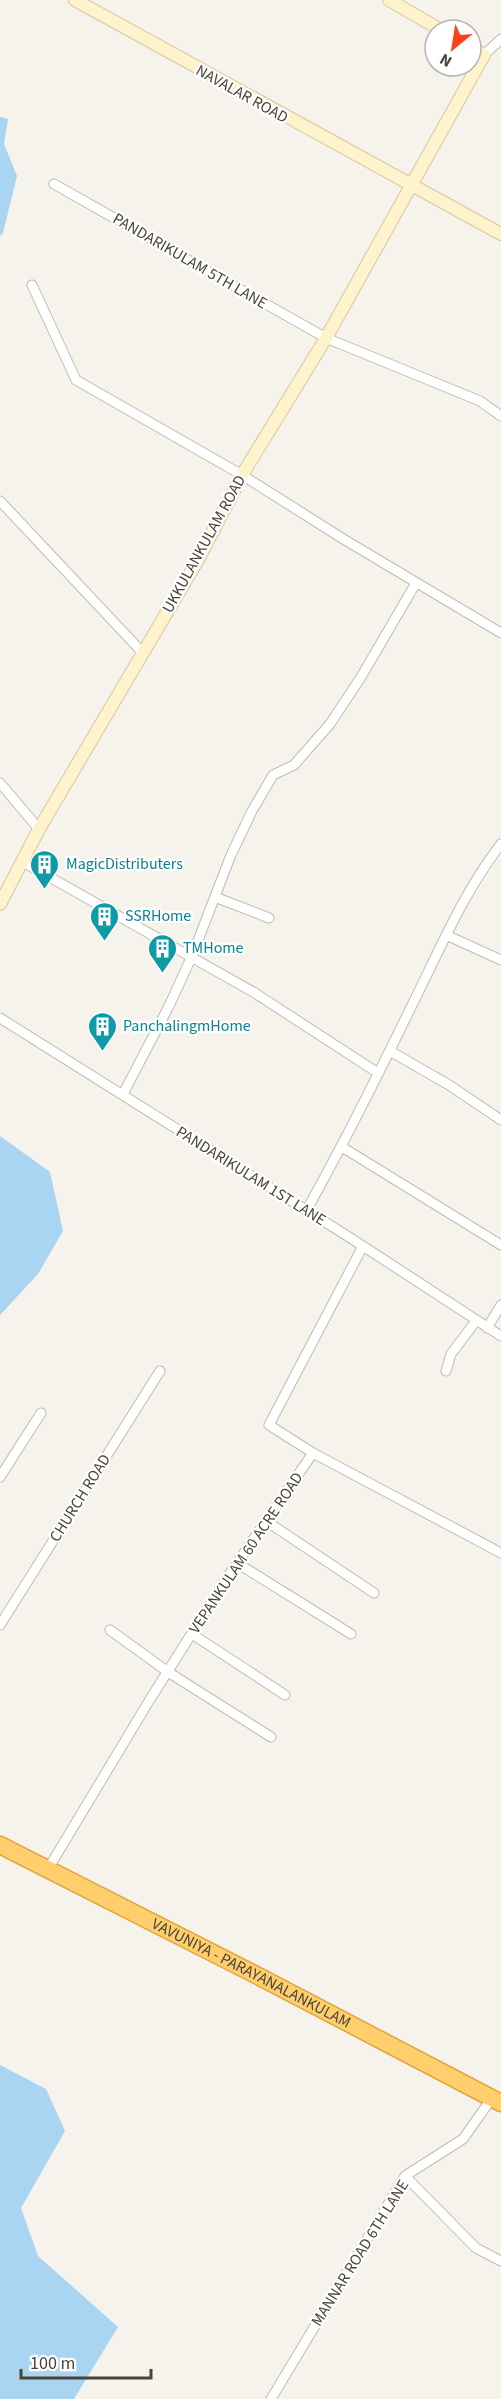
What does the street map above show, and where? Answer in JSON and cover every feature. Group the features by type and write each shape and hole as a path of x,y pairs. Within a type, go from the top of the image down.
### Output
{"highway":[{"name":"VAVUNIYA - PARAYANALANKULAM","path":"0,1845 262,1978 496,2101"}],"street":[{"name":"NAVALAR ROAD","path":"75,0 501,234"},
{"path":"389,0 423,20"},
{"path":"484,55 501,39"},
{"name":"UKKULANKULAM ROAD","path":"0,904 39,829 199,558 242,475 326,338 484,55"},
{"name":"PANDARIKULAM 5TH LANE","path":"54,184 326,338 480,401 501,416"},
{"path":"32,285 76,380 242,475 501,633"},
{"path":"0,501 142,652"},
{"path":"123,1094 169,1006 192,956 231,855 273,775 294,765 330,724 361,677 416,583"},
{"path":"0,783 39,829"},
{"path":"306,1211 342,1146 446,935 492,855 501,844"},
{"path":"23,862 255,993 378,1073"},
{"path":"215,897 269,918"},
{"path":"446,935 501,960"},
{"name":"PANDARIKULAM 1ST LANE","path":"0,1018 363,1246 501,1336"},
{"path":"390,1051 449,1085 501,1120"},
{"path":"342,1146 501,1245"},
{"name":"VEPANKULAM 60 ACRE ROAD","path":"48,1869 237,1563 313,1454 269,1425 363,1246"},
{"path":"488,1328 501,1305"},
{"path":"446,1371 452,1354 476,1321"},
{"name":"CHURCH ROAD","path":"0,1625 160,1371"},
{"path":"0,1477 41,1413"},
{"path":"313,1454 501,1553"},
{"path":"266,1521 374,1593"},
{"path":"237,1563 351,1634"},
{"path":"110,1630 168,1672 271,1737"},
{"path":"192,1634 285,1695"},
{"name":"MANNAR ROAD 6TH LANE","path":"271,2399 405,2176 463,2139 496,2101"},
{"path":"405,2176 476,2248 501,2261"}],"water":[{"path":"0,117 8,119 4,144 17,176 3,233 0,236"},
{"path":"0,1136 50,1172 63,1231 38,1274 0,1315"},
{"path":"0,2065 46,2089 65,2131 21,2208 38,2256 118,2327 74,2399 0,2399"}],"place":[{"name":"MagicDistributers","path":"45,890"},
{"name":"SSRHome","path":"104,942"},
{"name":"TMHome","path":"162,974"},
{"name":"PanchalingmHome","path":"102,1052"}]}
